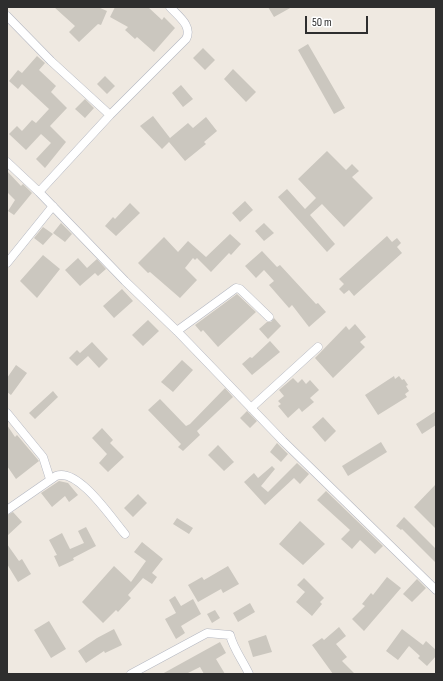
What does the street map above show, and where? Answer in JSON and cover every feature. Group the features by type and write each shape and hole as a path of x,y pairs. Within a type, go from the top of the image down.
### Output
{"street":[{"path":"40,192 110,115 186,39 188,30 187,26 170,7"},
{"path":"7,16 51,61 110,115"},
{"path":"7,162 40,192 125,281 177,331 251,408 427,583 436,590"},
{"path":"7,263 53,206"},
{"path":"177,331 236,288 240,289 269,317"},
{"path":"251,408 318,347"},
{"path":"7,413 43,457 50,479"},
{"path":"7,510 39,489 50,479 61,473 72,476 91,492 125,534"},
{"path":"131,674 207,633 230,635 232,643 242,657 249,674"}],"building":[{"path":"54,7 98,7 107,11 101,25 98,24 79,42 69,32 75,26"},
{"path":"115,7 148,7 162,20 164,17 175,28 154,52 137,37 135,39 125,30 128,27 110,17"},
{"path":"268,7 292,7 274,17"},
{"path":"308,44 345,108 334,114 298,50"},
{"path":"203,48 215,60 205,70 193,58"},
{"path":"37,56 45,63 39,70 56,86 51,92 67,108 50,126 66,142 45,168 36,159 51,143 41,134 26,150 9,134 17,126 22,131 32,120 36,123 49,109 22,84 18,89 9,81 18,70 22,73"},
{"path":"233,69 256,92 246,102 224,79"},
{"path":"105,76 115,86 107,94 97,84"},
{"path":"181,85 193,99 183,107 172,93"},
{"path":"85,99 94,108 85,118 75,109"},
{"path":"153,116 170,138 188,123 193,128 206,117 217,131 204,142 206,144 185,161 169,142 162,149 140,126"},
{"path":"327,151 346,170 352,164 359,171 352,177 373,198 344,227 322,204 310,215 335,244 327,252 278,197 287,189 305,209 316,198 298,179"},
{"path":"7,171 21,186 23,184 32,193 14,215 8,211 15,200 7,192"},
{"path":"245,201 253,210 240,222 232,213"},
{"path":"130,203 140,213 116,236 105,226 113,217 115,219"},
{"path":"61,223 72,234 65,242 53,233"},
{"path":"264,223 274,233 264,241 255,231"},
{"path":"43,227 53,234 43,245 34,238"},
{"path":"230,234 241,244 231,255 229,253 211,272 197,258 195,260 193,258 185,268 197,280 180,298 150,272 148,273 138,263 164,237 178,252 188,241 206,257"},
{"path":"387,236 392,242 397,238 401,243 397,247 402,253 354,296 349,290 344,294 339,289 344,284 339,279"},
{"path":"262,251 277,267 280,265 316,304 318,303 326,312 309,327 292,305 289,308 269,285 274,281 264,270 256,278 245,266"},
{"path":"43,255 60,269 37,298 20,281"},
{"path":"78,258 87,268 97,259 106,269 98,276 95,273 80,286 65,270"},
{"path":"122,289 133,301 114,318 103,306"},
{"path":"237,294 256,312 218,347 203,330 201,332 195,325"},
{"path":"274,318 281,326 268,339 259,329 267,322 271,322"},
{"path":"148,320 159,331 143,346 132,335"},
{"path":"355,324 366,337 360,342 365,347 333,378 315,358 346,326 349,330"},
{"path":"270,341 280,352 252,375 242,364 250,357 252,358"},
{"path":"92,342 108,359 99,368 88,356 77,366 69,358 77,350 80,353"},
{"path":"182,360 193,370 173,392 161,382"},
{"path":"16,365 27,373 11,395 7,392 7,378"},
{"path":"394,376 395,379 399,376 402,380 404,379 408,385 406,386 409,391 405,394 407,397 378,415 365,395"},
{"path":"293,378 298,383 302,379 306,384 310,380 319,390 310,398 314,402 302,412 299,408 288,418 278,406 281,404 278,401 284,396 279,390"},
{"path":"225,388 233,397 197,431 200,435 183,451 178,447 181,444 148,410 160,399 186,426 190,424"},
{"path":"53,391 58,397 35,419 29,413"},
{"path":"247,411 257,421 250,428 240,418"},
{"path":"436,411 436,425 422,434 416,424"},
{"path":"323,417 336,431 325,442 312,427"},
{"path":"7,425 15,437 17,435 39,461 16,479 7,466"},
{"path":"102,428 113,440 110,443 124,457 108,472 99,463 107,454 92,438"},
{"path":"381,442 387,452 348,476 342,466"},
{"path":"277,443 288,454 281,462 270,452"},
{"path":"218,445 234,462 224,471 208,455"},
{"path":"297,463 309,474 300,484 294,478 265,505 244,482 254,473 258,478 272,466 275,469 261,486 268,492"},
{"path":"59,481 68,483 78,495 69,502 65,496 52,507 41,493"},
{"path":"436,484 436,529 414,507"},
{"path":"326,491 383,546 375,554 360,540 352,549 341,539 350,530 317,500"},
{"path":"138,494 147,503 133,517 124,508"},
{"path":"13,512 22,522 7,536 7,515"},
{"path":"404,517 436,549 436,563 402,529 401,530 396,526"},
{"path":"177,518 193,528 189,534 173,524"},
{"path":"300,521 325,544 303,565 279,544"},
{"path":"86,527 96,546 73,558 74,560 59,567 54,556 57,555 49,540 62,533 70,549 84,543 78,531"},
{"path":"142,542 163,559 152,573 157,577 152,584 143,578 128,595 131,598 118,612 116,610 103,623 82,602 114,566 131,582 146,561 134,552"},
{"path":"7,544 19,561 22,559 31,574 18,582 7,564"},
{"path":"228,566 239,584 223,593 221,589 198,602 188,585 202,577 204,580"},
{"path":"387,577 401,588 364,631 352,619 365,606 362,604 371,593 373,595"},
{"path":"304,578 324,598 320,602 322,604 312,616 296,602 305,592 297,585"},
{"path":"417,579 426,588 412,602 403,594"},
{"path":"175,596 181,606 193,599 201,614 181,626 185,633 176,639 165,619 176,613 169,600"},
{"path":"250,603 255,612 238,622 233,613"},
{"path":"215,610 220,618 212,623 207,614"},
{"path":"49,621 66,649 51,658 34,630"},
{"path":"339,627 346,636 336,644 347,657 342,661 355,674 333,674 312,645 322,638 324,640"},
{"path":"114,629 122,645 105,653 104,651 86,663 78,651"},
{"path":"402,629 423,645 426,641 436,650 436,656 427,666 418,658 420,656 409,646 398,660 386,651"},
{"path":"266,635 272,652 253,657 248,641"},
{"path":"220,642 226,653 216,659 225,674 204,674 200,667 186,674 162,674"}]}
